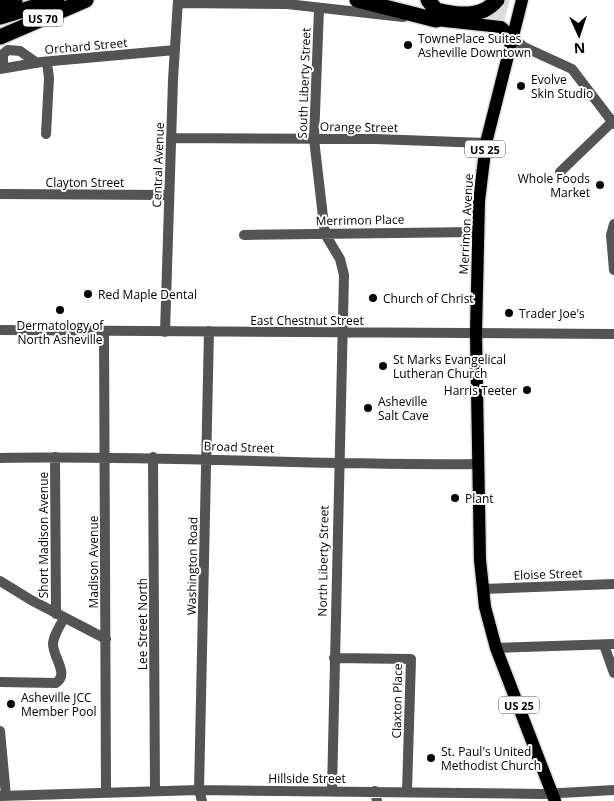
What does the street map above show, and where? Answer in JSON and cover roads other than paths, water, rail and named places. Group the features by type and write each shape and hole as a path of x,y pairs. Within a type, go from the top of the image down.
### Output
{"highway":[{"path":"0,5 15,0"},
{"path":"0,17 56,0"},
{"name":"US 70","path":"0,37 86,0"},
{"path":"357,0 436,20"},
{"path":"428,0 436,10 472,14 482,12 497,0"}],"main road":[{"name":"Merrimon Avenue","path":"523,2 512,37 486,143 478,232 476,333 478,464 483,589 496,648 554,797"},
{"path":"436,20 501,27 512,37"}],"street":[{"path":"178,1 287,4 319,9 436,20"},
{"name":"Central Avenue","path":"164,332 178,1"},
{"name":"South Liberty Street","path":"319,9 314,139 325,234 340,259 344,275 343,333"},
{"path":"512,37 524,47 572,69 613,122 560,172"},
{"path":"2,69 3,54 8,50 20,51 42,62 48,78 46,134"},
{"name":"Orchard Street","path":"2,69 42,62 175,50"},
{"name":"Orange Street","path":"171,138 486,143"},
{"name":"Clayton Street","path":"0,194 169,195"},
{"path":"614,224 611,235 614,270"},
{"name":"Merrimon Place","path":"244,235 478,232"},
{"name":"East Chestnut Street","path":"0,330 614,334"},
{"name":"Madison Avenue","path":"104,331 106,792"},
{"name":"Washington Road","path":"202,801 199,790 209,331"},
{"name":"North Liberty Street","path":"332,790 338,463 343,333"},
{"name":"Short Madison Avenue","path":"55,457 60,616"},
{"name":"Broad Street","path":"0,458 154,457 338,463 478,464"},
{"name":"Lee Street North","path":"154,457 155,790"},
{"path":"0,581 60,616 106,639"},
{"name":"Eloise Street","path":"483,589 614,584"},
{"path":"0,682 59,681 62,673 53,646 60,616"},
{"path":"496,648 609,644 614,673"},
{"name":"Claxton Place","path":"334,658 411,658 407,791"},
{"path":"0,731 3,796"},
{"name":"Hillside Street","path":"3,796 106,792 119,797 155,790 332,790 376,796 407,791 554,797 614,790"}],"place":[{"name":"TownePlace Suites Asheville Downtown","path":"408,45"},
{"name":"Evolve Skin Studio","path":"521,86"},
{"name":"Whole Foods Market","path":"600,185"},
{"name":"Red Maple Dental","path":"88,294"},
{"name":"Church of Christ","path":"373,298"},
{"name":"Dermatology of North Asheville","path":"60,310"},
{"name":"Trader Joe's","path":"509,313"},
{"name":"St Marks Evangelical Lutheran Church","path":"383,366"},
{"name":"Harris Teeter","path":"527,390"},
{"name":"Asheville Salt Cave","path":"368,408"},
{"name":"Plant","path":"455,498"},
{"name":"Asheville JCC Member Pool","path":"11,704"},
{"name":"St. Paul's United Methodist Church","path":"431,758"}]}
